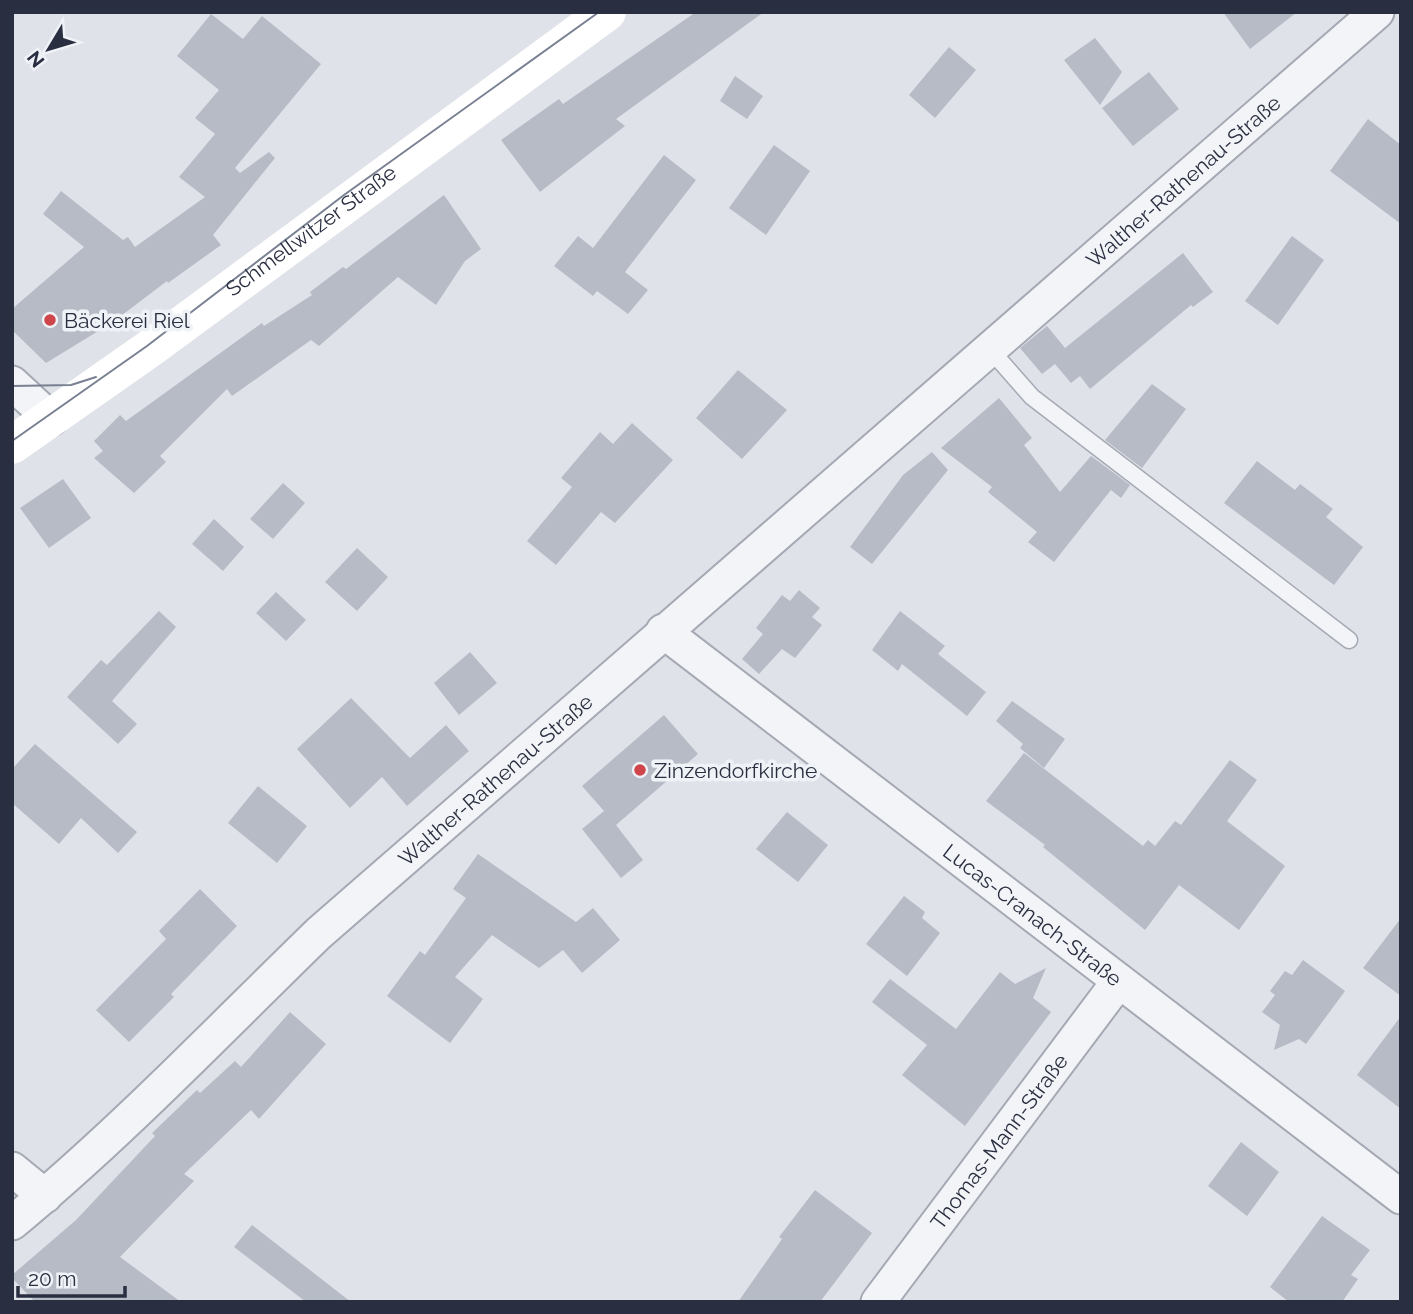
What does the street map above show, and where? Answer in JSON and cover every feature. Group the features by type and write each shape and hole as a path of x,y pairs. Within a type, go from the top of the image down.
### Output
{"street":[{"name":"Schmellwitzer Straße","path":"12,445 607,12"},
{"name":"Walther-Rathenau-Straße","path":"12,1223 45,1196 152,1096 319,933 663,631 985,342 1377,12"},
{"path":"12,383 51,419"},
{"name":"Lucas-Cranach-Straße","path":"663,631 1401,1197"},
{"name":"Thomas-Mann-Straße","path":"878,1302 1119,981"},
{"path":"12,1169 45,1196"}],"lane":[{"path":"985,342 1032,397 1349,640"}],"building":[{"path":"696,12 764,12 616,119 625,126 540,192 501,140 559,99 563,104"},
{"path":"1223,12 1297,12 1250,49"},
{"path":"211,14 243,39 262,16 321,64 235,168 240,173 269,152 275,158 213,235 221,245 113,322 46,363 12,330 12,309 84,247 43,214 61,191 123,240 128,237 135,247 205,197 179,177 215,134 195,118 219,90 177,56"},
{"path":"1095,38 1122,72 1100,105 1064,60"},
{"path":"949,47 976,70 935,118 909,95"},
{"path":"1149,72 1179,109 1133,146 1102,108"},
{"path":"735,76 763,96 747,119 720,101"},
{"path":"1368,119 1401,145 1401,224 1330,171"},
{"path":"774,145 810,171 766,235 729,208"},
{"path":"664,155 696,180 625,272 648,290 628,314 597,291 593,296 554,266 578,236 593,248"},
{"path":"444,195 481,249 465,261 436,305 398,277 319,346 311,340 232,396 227,389 160,456 166,462 134,493 94,458 103,451 94,441 120,415 126,421 262,323 264,326 312,295 310,292 343,267 346,269"},
{"path":"1292,236 1324,260 1278,325 1245,301"},
{"path":"1183,253 1213,292 1193,307 1191,305 1090,389 1080,376 1071,383 1055,364 1042,374 1020,348 1047,326 1065,348"},
{"path":"738,370 787,410 742,459 696,418"},
{"path":"1152,384 1186,409 1142,468 1105,440"},
{"path":"999,398 1032,438 1024,445 1060,492 1091,456 1130,485 1121,498 1111,490 1054,562 1028,542 1037,532 988,492 992,487 941,448"},
{"path":"632,423 673,460 615,523 601,512 556,565 527,541 572,487 561,478 600,432 613,444"},
{"path":"932,452 948,470 872,564 850,547 903,475"},
{"path":"1257,461 1295,490 1300,484 1333,509 1326,517 1363,547 1334,585 1224,503"},
{"path":"63,479 91,518 49,548 20,508"},
{"path":"283,483 305,503 273,539 250,519"},
{"path":"214,519 244,547 223,571 192,544"},
{"path":"357,548 388,577 357,611 325,582"},
{"path":"799,590 820,608 812,617 822,625 795,658 782,649 759,674 742,659 763,634 756,628 782,595 790,601"},
{"path":"276,592 306,620 286,641 256,613"},
{"path":"159,611 176,627 112,701 137,724 118,744 67,697 101,660 107,665"},
{"path":"900,611 945,646 938,654 986,692 967,716 902,664 898,671 872,650"},
{"path":"470,652 497,683 459,715 434,683"},
{"path":"351,698 410,758 446,725 469,751 407,806 382,777 350,808 297,749"},
{"path":"1012,701 1065,739 1044,768 1020,748 1023,744 996,721"},
{"name":"Zinzendorfkirche","path":"664,715 698,754 616,825 643,860 621,878 582,829 604,811 582,786"},
{"path":"35,744 137,832 118,853 81,818 59,844 12,803 12,769"},
{"path":"1024,753 1143,846 1148,840 1155,846 1175,821 1181,825 1230,760 1257,780 1227,821 1285,866 1239,930 1179,885 1145,930 1043,847 1045,845 986,801"},
{"path":"258,786 307,826 277,863 228,823"},
{"path":"787,812 828,845 798,882 756,849"},
{"path":"478,854 576,922 593,908 620,940 582,973 563,950 539,968 492,935 455,977 483,999 450,1043 387,996 420,951 425,955 466,898 453,889"},
{"path":"200,889 237,926 171,994 174,997 129,1042 96,1010 166,939 159,931"},
{"path":"904,896 925,912 922,918 940,933 907,976 866,944"},
{"path":"1401,918 1401,996 1363,968"},
{"path":"1303,960 1345,991 1306,1044 1299,1039 1274,1050 1280,1025 1262,1012 1275,995 1270,991 1285,971 1292,975"},
{"path":"1046,968 1033,998 1051,1012 965,1126 902,1075 927,1045 872,1002 890,979 956,1029 1000,972 1015,984"},
{"path":"290,1012 326,1044 259,1119 251,1110 184,1174 194,1181 120,1257 181,1302 35,1302 12,1275 76,1220 155,1136 152,1133 197,1090 200,1093 235,1061 241,1067"},
{"path":"1401,1016 1401,1109 1357,1075"},
{"path":"1241,1142 1279,1172 1247,1216 1208,1186"},
{"path":"815,1190 872,1233 820,1302 738,1302 782,1239 779,1237"},
{"path":"1322,1216 1370,1250 1351,1275 1358,1279 1342,1302 1289,1302 1270,1287"},
{"path":"252,1225 351,1302 306,1302 234,1247"}],"tram line":[{"path":"12,441 147,346 344,195 599,12"},
{"path":"12,386 71,385 96,377"}],"place":[{"name":"Bäckerei Riel","path":"50,320"},
{"name":"Zinzendorfkirche","path":"640,770"}]}
